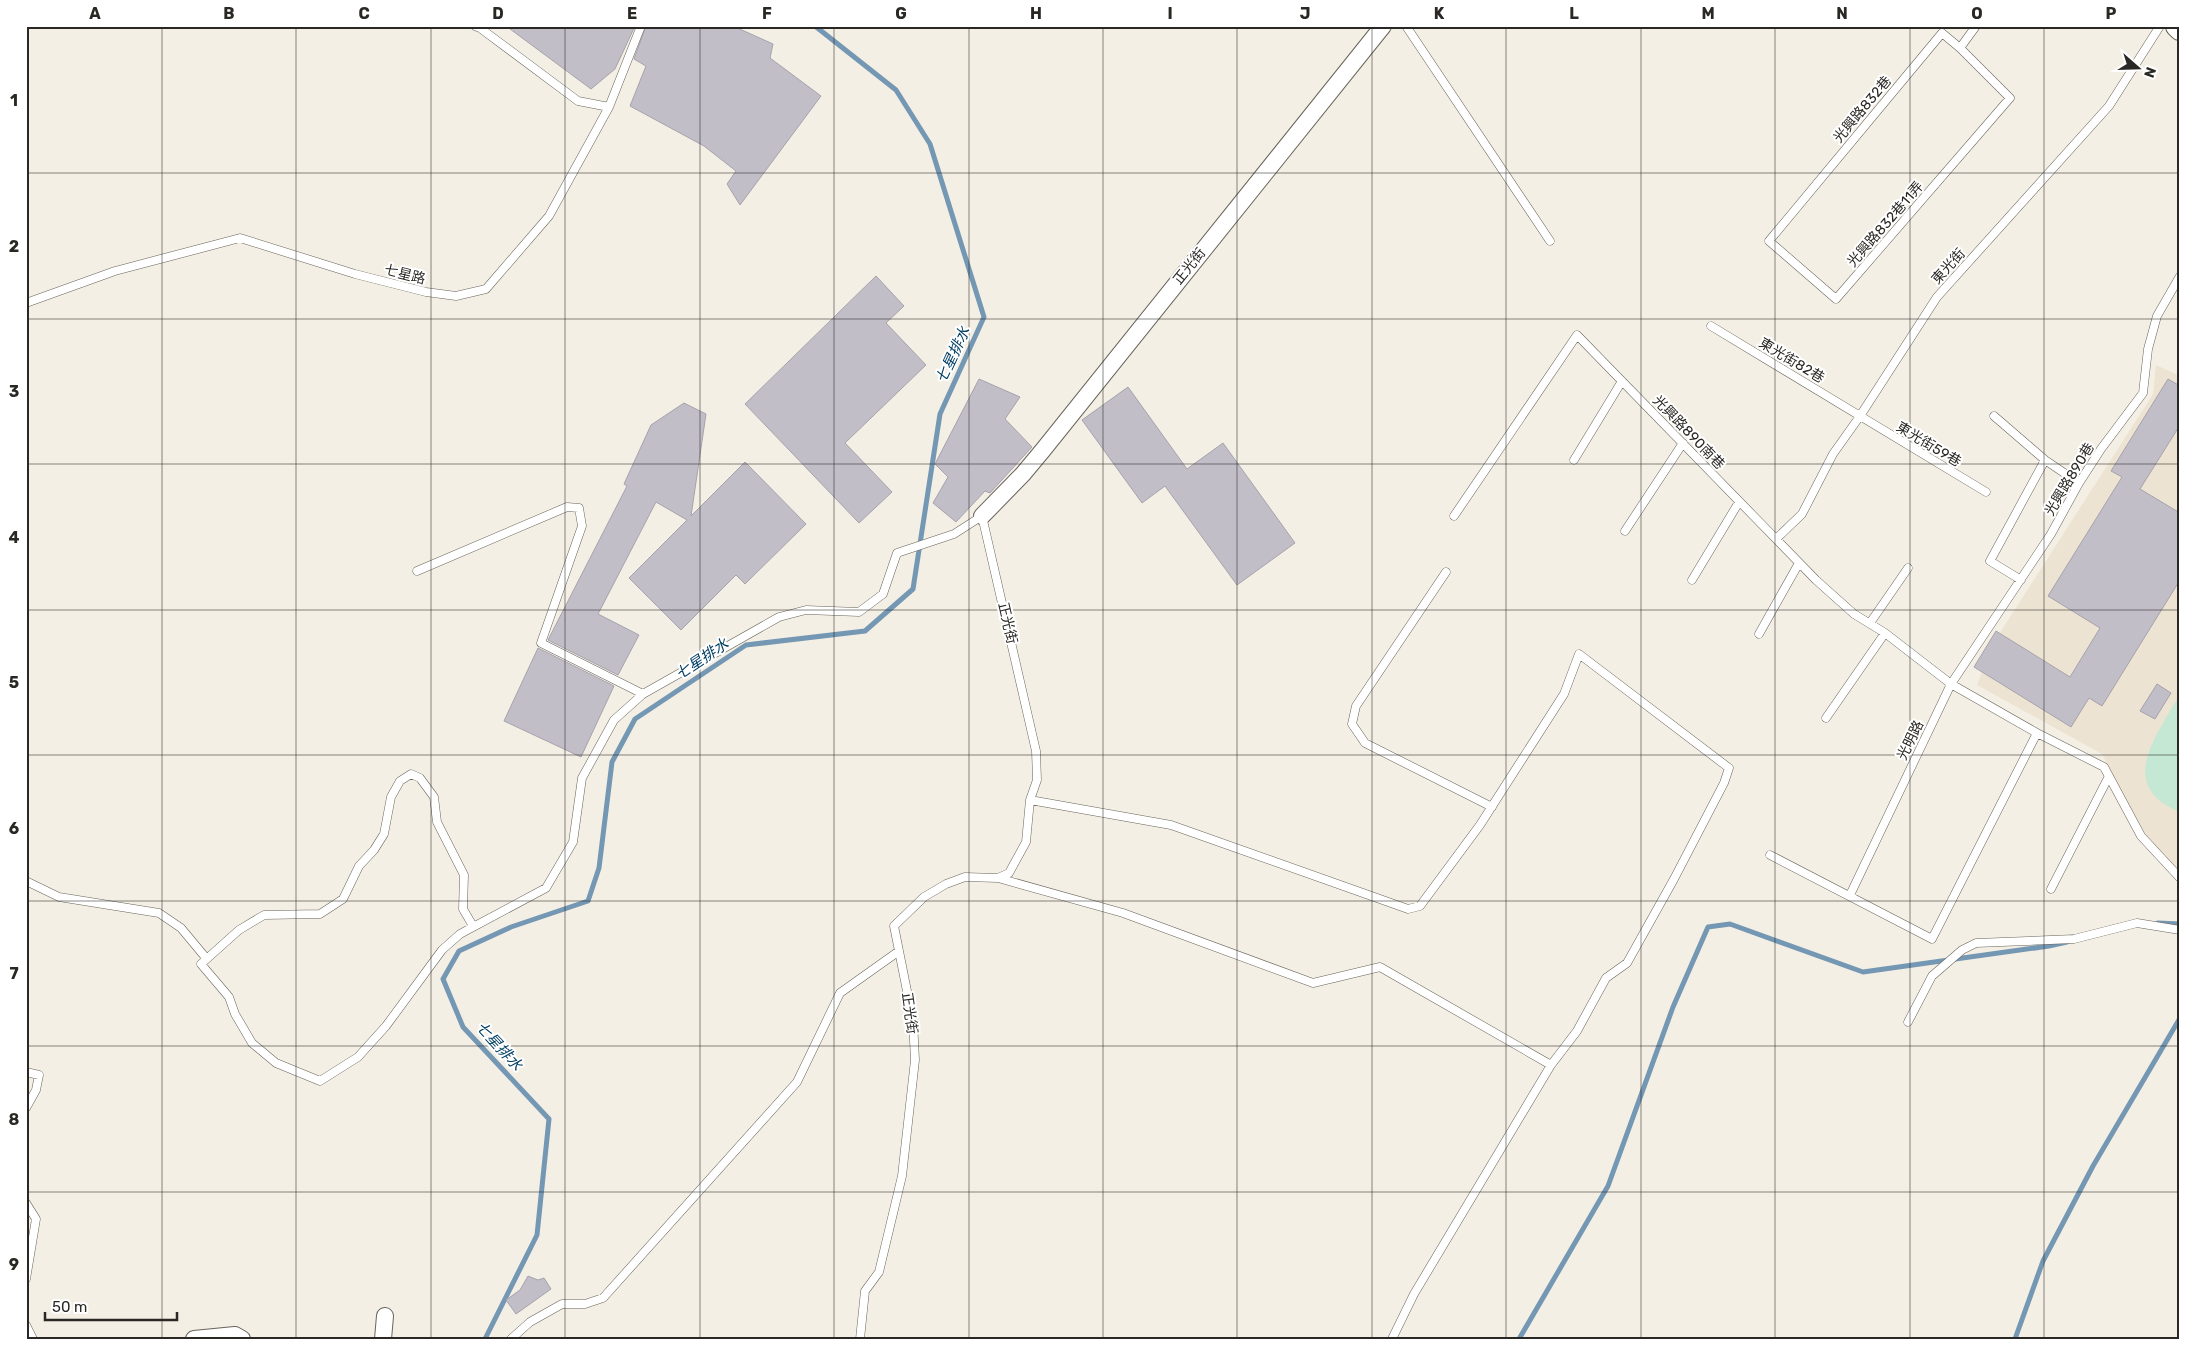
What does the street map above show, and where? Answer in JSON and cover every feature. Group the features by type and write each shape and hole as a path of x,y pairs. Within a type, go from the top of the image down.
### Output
{"main road":[{"path":"2177,26 2180,29"}],"street":[{"name":"正光街","path":"982,516 1023,474 1383,26"},
{"path":"383,1339 385,1316"},
{"path":"194,1339 235,1335 242,1339"}],"lane":[{"path":"475,26 578,101 609,107"},
{"name":"七星路","path":"26,304 116,271 240,238 355,274 426,292 456,296 486,290 549,216 609,107 642,26"},
{"path":"1406,26 1550,241"},
{"path":"1960,48 1976,26"},
{"name":"東光街","path":"1776,538 1802,514 1833,454 1860,416 1937,297 2109,106 2160,26"},
{"name":"光興路832巷","path":"1769,241 1942,33 1960,48"},
{"name":"光興路832巷11弄","path":"1769,241 1836,299 2010,98 1960,48"},
{"name":"光興路890巷","path":"1951,684 2051,534 2102,449 2144,393 2148,349 2156,316 2177,285 2180,276"},
{"name":"東光街82巷","path":"1711,326 1860,416"},
{"name":"光興路890南巷","path":"1454,516 1577,335 1799,563 1854,614 1885,633 1951,684"},
{"path":"1574,460 1622,381"},
{"name":"東光街59巷","path":"1860,416 1986,492"},
{"path":"1994,416 2045,460 2080,483"},
{"path":"1625,531 1683,444"},
{"path":"2021,580 1990,561 2045,460"},
{"path":"1692,580 1739,502"},
{"path":"417,570 566,507 579,508 582,526 540,643 643,694"},
{"path":"473,926 463,909 464,875 437,822 434,798 420,778 411,774 400,781 391,797 384,834 374,850 358,866 343,900 320,914 264,914 239,930 201,964 229,997 235,1014 252,1043 276,1064 320,1081 358,1057 386,1026 442,950 460,934 546,888 574,842 582,778 614,720 643,694 779,617 806,610 859,612 883,594 897,553 954,534 982,516"},
{"name":"正光街","path":"860,1339 865,1291 879,1272 902,1176 915,1060 913,1021 894,926 924,896 946,884 965,877 998,878 1009,873 1026,842 1030,800 1037,780 1036,751 982,516"},
{"path":"1759,634 1799,563"},
{"path":"1870,623 1908,568"},
{"path":"1446,572 1356,706 1352,724 1365,743 1492,807"},
{"path":"1826,718 1885,633"},
{"path":"1030,800 1172,825 1408,909 1420,906 1492,807 1564,694 1579,654 1729,768 1724,783 1679,870 1627,963 1606,978 1577,1031 1551,1065 1414,1294 1392,1339"},
{"path":"1951,684 2037,733 2104,767 2108,778 2140,836 2180,878"},
{"name":"光明路","path":"1850,895 1951,684"},
{"path":"1770,855 1932,939 2037,733"},
{"path":"2051,889 2108,778"},
{"path":"998,878 1123,913 1313,982 1380,967 1551,1065"},
{"path":"26,881 59,897 159,912 181,928 206,958"},
{"path":"1908,1022 1932,976 1962,950 1976,943 2074,938 2137,923 2180,930"},
{"path":"512,1339 530,1322 562,1304 585,1304 603,1298 797,1082 840,993 899,951"},
{"path":"26,1072 39,1075 36,1090 26,1108"},
{"path":"26,1203 36,1219 26,1279"},
{"path":"26,1325 33,1339"}],"shaded area":[{"path":"2156,365 2180,376 2180,867 2175,867 2150,841 2132,812 2102,754 1977,685 1992,645 2153,394"}],"green space":[{"path":"2180,694 2180,812 2160,801 2149,788 2145,774 2147,759 2153,742"}],"building":[{"path":"506,26 635,26 615,69 591,89"},
{"path":"646,26 733,26 773,44 770,58 821,96 740,205 727,184 736,171 704,146 630,106 646,66 634,59"},
{"path":"876,276 904,306 886,323 926,365 845,443 892,492 859,523 745,404"},
{"path":"979,379 1020,397 1005,419 1032,447 990,493 985,491 956,522 933,503 948,477 935,464"},
{"path":"2168,379 2180,386 2180,425 2140,489 2180,513 2180,580 2102,706 2089,698 2071,727 1974,667 1996,631 2070,677 2100,628 2048,596 2122,477 2111,471"},
{"path":"1128,387 1187,469 1223,443 1295,543 1237,585 1165,486 1142,503 1082,420"},
{"path":"684,403 706,414 691,516 745,462 806,524 745,584 736,575 681,630 629,578 687,520 656,502 598,614 639,635 618,675 548,640 627,486 624,484 651,425"},
{"path":"538,648 614,686 581,757 504,721"},
{"path":"2157,684 2171,693 2155,719 2140,711"},
{"path":"528,1276 538,1280 544,1278 551,1289 516,1314 506,1300 520,1290"}],"waterway":[{"name":"七星排水","path":"485,1339 537,1235 549,1119 463,1027 443,979 459,951 511,927 588,901 599,868 612,762 635,719 746,645 865,631 913,589 940,414 984,317 930,144 896,90 815,26"},
{"path":"2158,923 2180,924"},
{"path":"1519,1339 1608,1186 1673,1007 1708,927 1730,924 1863,972 2067,942"},
{"path":"2015,1339 2043,1261 2093,1166 2180,1018"}]}
